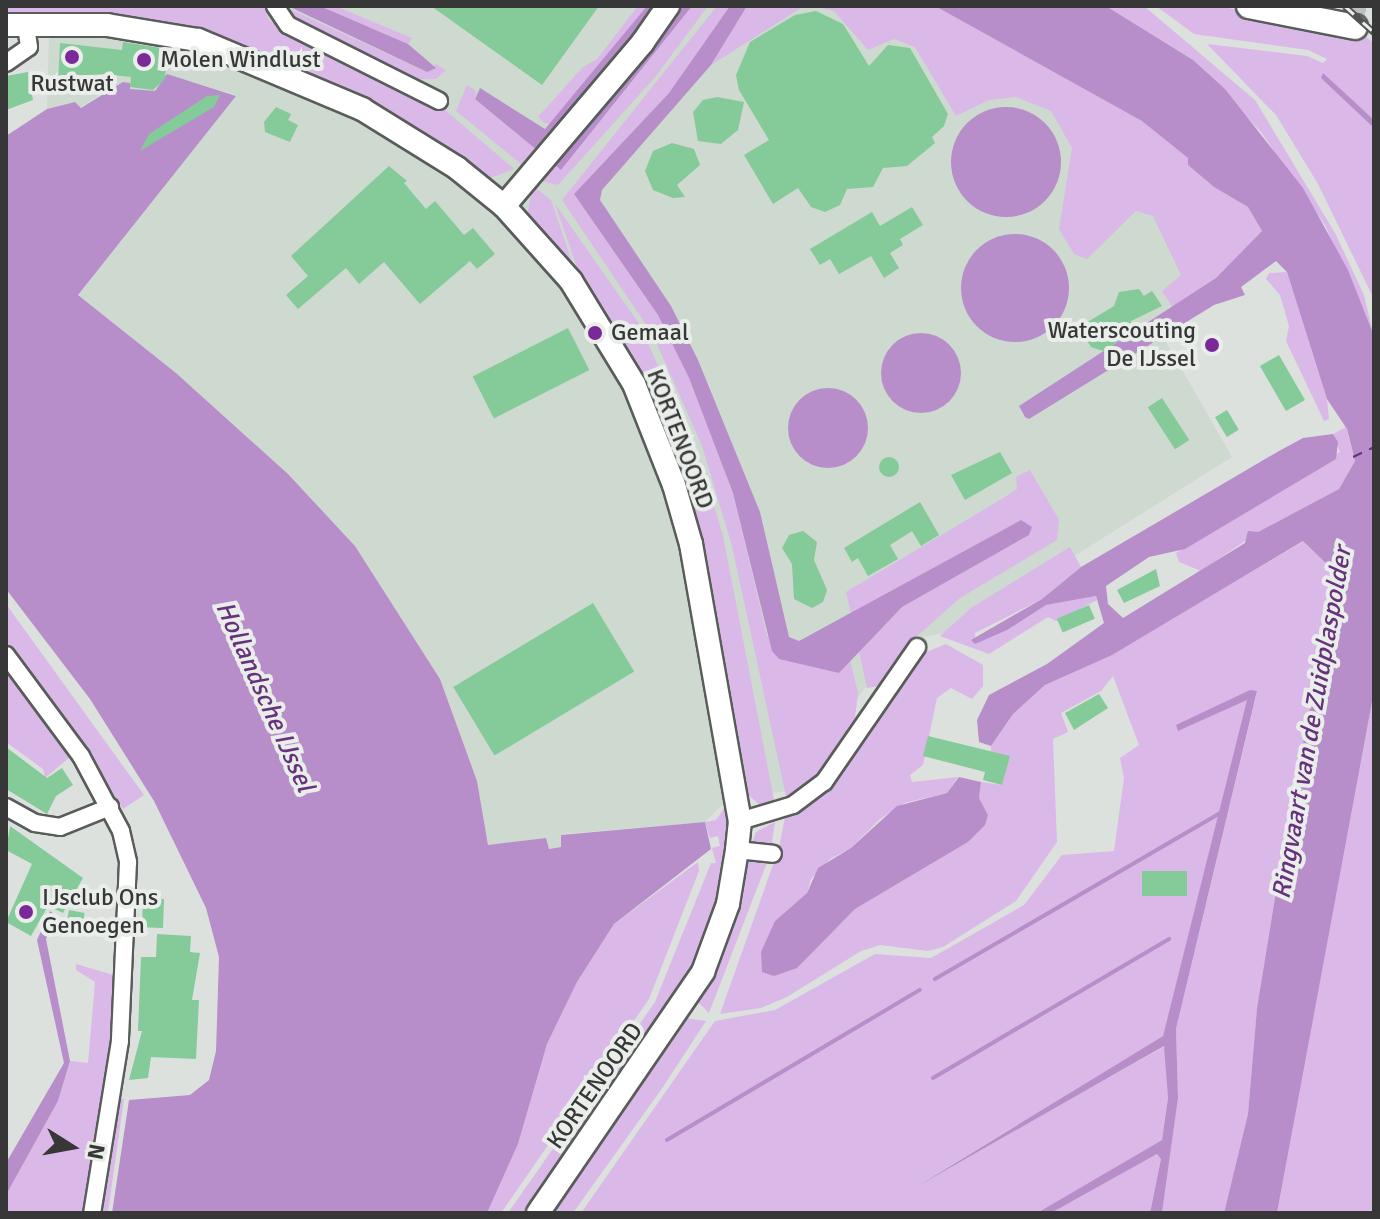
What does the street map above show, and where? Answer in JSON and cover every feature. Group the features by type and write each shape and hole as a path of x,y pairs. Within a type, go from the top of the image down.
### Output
{"main road":[{"path":"1249,6 1348,21 1291,6"}],"street":[{"path":"275,6 288,25 439,101"},
{"path":"504,206 519,183 643,42 668,6"},
{"path":"6,63 29,47 16,25"},
{"name":"KORTENOORD","path":"16,25 157,30 243,55 362,109 457,168 504,206 571,281 634,384 674,485 703,605 740,821 737,850 728,904 703,972 538,1213"},
{"path":"740,821 793,805 824,782 917,647"},
{"path":"6,655 81,756 110,807 128,862 120,1041 92,1213"},
{"path":"6,807 35,823 60,827 110,807"},
{"path":"737,850 773,854"}],"shaded area":[{"path":"6,6 962,6 1290,233 1157,326 1232,457 955,631 901,641 787,791 729,798 705,822 562,834 561,847 549,849 545,838 488,845 477,781 440,679 355,546 288,474 176,373 78,295 236,95 168,75 155,91 105,92 80,108 75,102 47,109 49,34"},
{"path":"6,6 264,6 269,20 281,28 445,110 514,169 488,179 239,47 6,18"},
{"path":"283,6 427,72 436,64 446,70 436,79 416,79 294,19"},
{"path":"320,6 335,6 412,38 408,44"},
{"path":"638,6 647,6 551,124 544,123 538,117 583,67 597,59"},
{"path":"692,6 708,6 656,76 558,185 542,181 456,111 467,85 476,91 475,99 561,170"},
{"path":"717,6 730,6 709,42 669,93 574,194 658,315 689,378 733,493 767,636 839,673 850,660 858,693 854,726 819,778 787,801 732,546 702,446 653,335 562,200"},
{"path":"747,6 804,6 711,65"},
{"path":"814,6 935,6 1143,121 1188,158 1188,165 1214,187 1248,207 1262,231 1216,278 1173,308 1162,291 1181,275 1153,216 1136,211 1087,259 1074,254 1059,229 1072,148 1051,111 1016,97 989,100 956,116 915,47 894,39 868,50 834,11"},
{"path":"1106,6 1144,6 1255,100 1335,233 1364,295 1374,337 1325,225 1261,132 1193,60"},
{"path":"1156,6 1218,6 1366,37 1374,43 1374,120 1320,74 1374,128 1374,299 1318,184 1276,115 1207,44 1307,56 1323,63 1327,59 1308,50 1194,34"},
{"path":"533,186 551,200 575,271 527,216"},
{"path":"555,204 640,325 702,465 723,536 775,805 760,805 746,793 715,632 605,312 580,276"},
{"path":"1287,272 1327,399 1329,419 1324,421 1286,341 1289,326 1280,295 1266,279 1269,273"},
{"path":"1346,427 1355,461 1339,489 1258,532 1201,571 1179,562 1176,553 1340,452 1333,434"},
{"path":"1030,470 1059,520 1057,540 960,598 915,638 879,686 867,688 859,651 902,607 1029,535 1021,520 851,613 846,592 1005,497 1017,489 1016,477"},
{"path":"1304,541 1334,571 1334,627 1318,668 1289,812 1257,1008 1248,1114 1224,1213 1162,1213 1178,1098 1176,1029 1257,692 1178,731 1248,699 1163,1036 917,1186 1165,1046 1168,1098 1162,1140 1037,1213 581,1213 715,1021 775,1010 875,954 931,958 1024,905 1062,855 1114,851 1124,778 1120,758 1139,745 1113,676 1101,691 1061,713 1068,732 1053,739 1057,842 1016,901 943,947 928,951 880,945 861,951 787,997 761,1008 720,1014 779,848 785,817 805,805 917,656 946,644 983,665 983,686 972,699 951,688 937,698 923,765 910,775 912,782 958,777 947,793 904,803 880,819 851,848 830,859 811,879 807,893 775,921 837,927 855,909 968,842 988,815 979,798 981,782 1002,785 1009,757 991,751 991,746 1013,714 1045,685 1112,654"},
{"path":"1070,547 1081,567 1042,599 975,633 975,644 1046,605 1096,596 1097,600 1056,621 1048,617 989,654 940,636 971,608"},
{"path":"6,604 144,795 123,809 78,736 69,733 6,645"},
{"path":"6,664 70,757 45,778 43,769 6,742"},
{"path":"1374,691 1374,1213 1277,1213 1330,923"},
{"path":"727,804 727,867 703,953 529,1213 508,1213 655,1002 711,863 716,863 712,848 720,846 718,836 710,838 705,822 716,820"},
{"path":"775,822 771,849 752,844 756,832"},
{"path":"745,855 768,860 709,1013 695,999"},
{"path":"698,862 699,871 649,999 501,1213 487,1213 518,1144 547,1044 577,982 614,924"},
{"path":"76,964 117,976 113,1038 87,1213 6,1213 6,1195 58,1101 70,1061 88,1063 95,982 76,970"},
{"path":"685,1018 706,1021 663,1087 573,1213 548,1213"},
{"path":"117,1098 124,1099 108,1213 101,1213"},
{"path":"1157,1154 1161,1159 1150,1213 1051,1213"}],"water":[{"path":"288,6 320,6 408,44 436,68 427,72"},
{"path":"647,6 692,6 561,170 475,99 480,88 545,129"},
{"path":"730,6 747,6 711,65 602,190 600,200 671,306 698,360 760,512 789,637 799,641 1021,520 1032,527 1029,535 902,607 839,673 779,659 772,651 733,493 689,378 658,315 574,194 669,93"},
{"name":"Ringvaart van de Zuidplaspolder","path":"935,6 1106,6 1193,60 1225,89 1303,188 1348,270 1374,336 1374,691 1277,1213 1224,1213 1248,1114 1257,1008 1289,812 1318,669 1334,627 1334,571 1303,541 1112,655 1045,685 1013,714 991,746 979,742 977,720 989,695 1047,664 1104,623 1096,596 1046,605 1007,630 975,644 971,640 1042,599 1081,567 1279,451 1303,438 1333,434 1338,442 1336,459 1185,549 1149,557 1106,586 1108,604 1123,618 1245,543 1248,531 1258,532 1339,489 1355,461 1347,429 1327,399 1287,272 1276,261 1241,287 1245,295 1214,305 1029,419 1025,417 1019,406 1216,278 1262,231 1248,207 1214,187 1188,165 1188,158 1142,121"},
{"path":"1323,73 1374,120 1374,128 1321,78"},
{"name":"Hollandsche IJssel","path":"167,74 236,96 78,295 176,373 288,474 355,546 440,679 477,781 488,845 546,838 549,849 561,847 561,835 705,822 711,849 614,924 577,982 547,1044 518,1144 487,1213 112,1213 129,1100 190,1095 209,1080 216,1051 219,957 206,908 154,801 90,699 6,589 6,136 47,109 75,102 81,108 123,82 130,83 130,89 155,91"},
{"path":"1006,107 1027,111 1045,123 1057,141 1061,162 1057,183 1045,201 1027,213 1006,217 985,213 967,201 955,183 951,162 955,141 967,123 985,111"},
{"path":"1015,234 1036,238 1053,250 1065,267 1069,288 1065,309 1053,326 1036,338 1015,342 994,338 977,326 965,309 961,288 965,267 977,250 994,238"},
{"path":"913,333 929,333 950,344 961,365 961,381 950,402 929,413 913,413 899,407 887,395 881,381 881,365 887,351 899,339"},
{"path":"820,388 836,388 857,399 868,420 868,436 857,457 836,468 820,468 806,462 794,450 788,436 788,420 794,406 806,394"},
{"path":"1250,690 1257,691 1176,1029 1178,1098 1162,1213 1150,1213 1161,1159 1157,1154 1051,1213 1037,1213 1162,1140 1168,1098 1164,1046 916,1187 1163,1036 1247,700 1178,731 1176,725"},
{"path":"959,777 981,782 979,798 988,815 985,825 968,842 855,909 797,968 774,976 762,972 761,952 775,921 807,893 818,868 851,848 897,806 947,793"},
{"path":"50,911 55,915 46,939 70,1061 58,1101 6,1195 6,1163 64,1063 37,940"}],"building":[{"path":"431,6 599,6 542,85"},
{"path":"816,11 843,24 869,66 888,45 910,48 948,114 944,126 932,137 935,143 907,166 883,168 873,187 847,189 840,205 825,212 811,207 798,188 773,204 744,155 769,140 739,90 736,75 750,42 795,15"},
{"path":"123,42 167,49 165,79 153,90 130,87 131,77 104,74 74,76 74,84 58,84 60,43 122,50"},
{"path":"28,72 33,100 6,110 6,76"},
{"path":"220,95 214,107 140,151 149,134 207,96"},
{"path":"717,97 744,102 738,130 721,144 698,141 693,112 703,100"},
{"path":"276,107 291,114 288,120 298,125 290,142 265,132 264,122"},
{"path":"672,143 694,149 700,165 677,185 685,197 673,198 653,190 645,171 653,151"},
{"path":"389,166 407,181 404,183 426,209 435,201 464,235 473,228 495,254 477,269 470,261 420,304 384,262 359,284 346,268 298,309 286,295 308,276 291,256"},
{"path":"912,207 923,225 900,239 903,245 890,253 899,268 884,278 871,256 839,274 830,259 820,265 810,249 872,212 880,226"},
{"path":"1139,289 1144,296 1152,291 1162,306 1131,321 1128,335 1103,351 1091,347 1083,335 1086,323 1114,306 1119,292"},
{"path":"568,328 589,370 494,418 473,377"},
{"path":"1279,355 1305,400 1286,411 1260,366"},
{"path":"1162,398 1189,440 1175,449 1148,407"},
{"path":"1227,410 1239,430 1227,437 1215,417"},
{"path":"1000,452 1012,473 965,500 951,475"},
{"path":"889,457 896,460 899,467 896,474 889,477 882,474 879,467 882,460"},
{"path":"920,502 939,535 921,546 912,531 890,545 898,559 868,576 858,558 852,562 844,548"},
{"path":"803,531 817,542 814,560 827,590 823,602 812,608 794,599 792,564 782,548 789,535"},
{"path":"1156,569 1160,586 1124,603 1117,590"},
{"path":"593,603 634,672 494,756 453,687"},
{"path":"1089,605 1095,619 1063,632 1057,619"},
{"path":"1099,694 1108,708 1074,730 1065,713"},
{"path":"928,736 1010,756 1002,785 983,780 985,772 923,756"},
{"path":"6,747 47,778 62,768 73,785 56,796 47,814 6,789"},
{"path":"10,826 83,878 63,913 48,906 31,936 6,922 32,864 6,850"},
{"path":"1142,871 1187,871 1187,896 1142,896"},
{"path":"143,898 164,899 163,928 142,927"},
{"path":"69,910 85,913 81,934 65,931"},
{"path":"157,934 191,936 190,952 200,953 192,1000 199,1000 196,1059 151,1057 148,1078 129,1080 142,1031 138,1031 141,957 156,957"}],"waterway":[{"path":"935,979 1220,813"},
{"path":"933,1078 1169,939"},
{"path":"667,1140 920,990"}],"ferry route":[{"path":"1353,457 1374,447"}],"tunnel":[{"path":"1341,15 1374,19"}],"railway":[{"path":"1345,6 1374,32"}],"place":[{"name":"Rustwat","path":"72,57"},
{"name":"Molen Windlust","path":"144,60"},
{"name":"Gemaal","path":"595,333"},
{"name":"Waterscouting De IJssel","path":"1212,345"},
{"name":"IJsclub Ons Genoegen","path":"26,912"}]}
